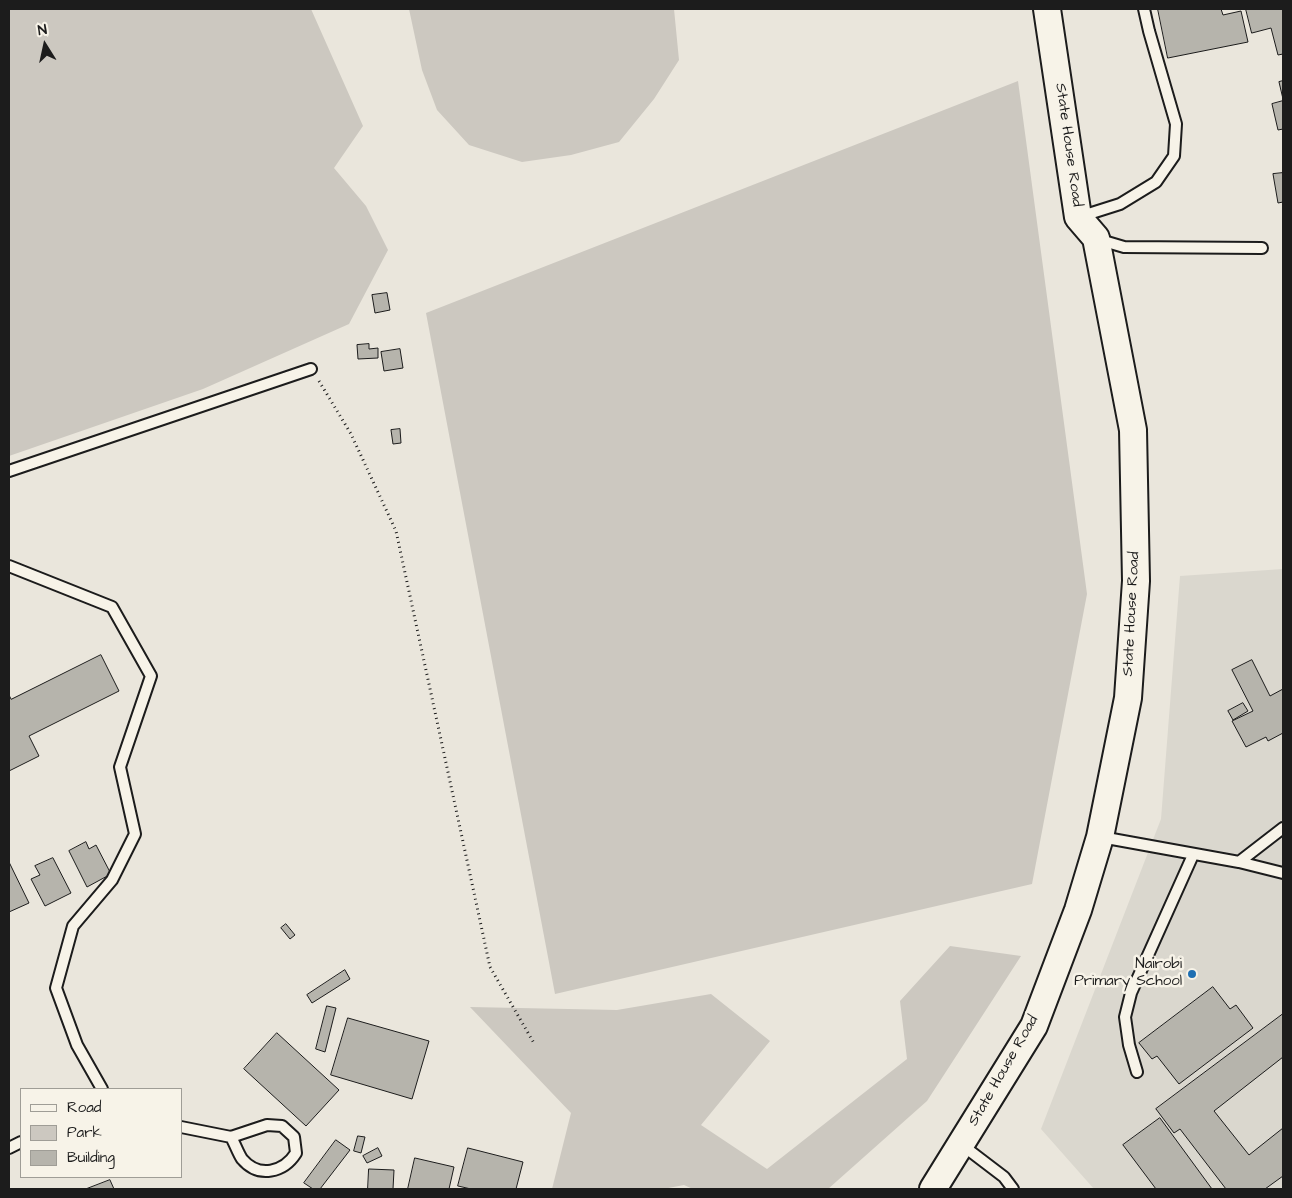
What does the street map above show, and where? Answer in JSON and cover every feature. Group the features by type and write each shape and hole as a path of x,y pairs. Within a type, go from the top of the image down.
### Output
{"street":[{"name":"State House Road","path":"933,1189 1034,1026 1078,910 1100,837 1128,698 1136,581 1133,430 1096,238 1078,217 1047,9"}],"lane":[{"path":"1078,217 1120,204 1156,182 1174,156 1176,124 1144,9"},
{"path":"1096,238 1124,247 1262,248"},
{"path":"9,471 311,369"},
{"path":"9,566 112,607 151,676 120,767 135,834 112,880 73,926 56,988 77,1045 101,1088"},
{"path":"1239,862 1283,828"},
{"path":"1100,837 1239,862 1283,873"},
{"path":"1137,1072 1129,1045 1125,1017 1131,993 1193,855"},
{"path":"182,1127 231,1137 267,1125 282,1126 294,1137 296,1153 289,1165 273,1171 254,1168 242,1158 231,1137"},
{"path":"962,1144 1004,1177 1013,1189"}],"path":[{"path":"311,369 352,434 396,531 490,967 535,1045"}],"shaded area":[{"name":"Nairobi Primary School","path":"1283,569 1283,1189 1094,1189 1041,1129 1161,819 1180,576"}],"green space":[{"path":"9,9 311,9 363,126 334,168 366,206 388,250 349,324 203,389 9,456"},
{"path":"409,9 674,9 679,60 654,99 619,142 571,155 522,162 469,145 437,110 422,70"},
{"path":"1018,81 1087,594 1032,884 555,994 426,313"},
{"path":"950,946 1021,956 927,1101 828,1189 693,1189 684,1185 663,1189 552,1189 571,1113 470,1007 617,1010 711,994 770,1041 701,1125 767,1169 907,1059 900,1001"}],"building":[{"path":"1158,9 1221,9 1223,15 1241,11 1248,42 1168,58"},
{"path":"1246,9 1283,9 1283,54 1278,55 1271,28 1252,33"},
{"path":"1283,81 1283,99 1279,82"},
{"path":"1283,101 1283,129 1278,130 1272,104"},
{"path":"1283,173 1283,202 1278,203 1273,174"},
{"path":"387,293 390,310 375,313 372,295"},
{"path":"369,344 369,349 378,348 378,358 358,359 357,345"},
{"path":"400,349 403,368 384,371 381,352"},
{"path":"400,429 401,443 393,444 391,430"},
{"path":"101,655 119,691 29,736 39,756 9,771 9,695 11,699"},
{"path":"1252,660 1270,696 1283,689 1283,733 1268,741 1266,737 1246,747 1232,721 1253,711 1232,670"},
{"path":"1243,703 1248,711 1233,720 1228,711"},
{"path":"86,842 89,849 96,845 111,874 87,887 69,851"},
{"path":"53,858 71,893 45,906 31,879 40,875 35,866"},
{"path":"9,862 29,903 9,912"},
{"path":"286,924 295,935 290,939 281,928"},
{"path":"345,970 350,979 312,1003 307,995"},
{"path":"1213,987 1230,1009 1236,1005 1253,1028 1179,1084 1157,1056 1152,1059 1139,1043"},
{"path":"327,1006 336,1008 325,1052 316,1049"},
{"path":"1283,1014 1283,1057 1214,1111 1249,1155 1283,1128 1283,1176 1265,1189 1226,1189 1180,1129 1174,1133 1156,1109"},
{"path":"348,1018 429,1041 412,1099 331,1075"},
{"path":"277,1033 339,1090 306,1126 244,1069"},
{"path":"1160,1118 1212,1189 1156,1189 1123,1145"},
{"path":"358,1136 365,1137 361,1153 354,1151"},
{"path":"336,1140 350,1150 320,1189 313,1189 304,1183"},
{"path":"378,1148 382,1156 367,1163 363,1156"},
{"path":"468,1148 523,1162 516,1189 471,1189 458,1186"},
{"path":"415,1158 454,1167 449,1189 408,1189"},
{"path":"369,1169 394,1170 393,1189 368,1189"},
{"path":"110,1180 114,1189 86,1189"}],"place":[{"name":"Nairobi Primary School","path":"1192,974"}]}
